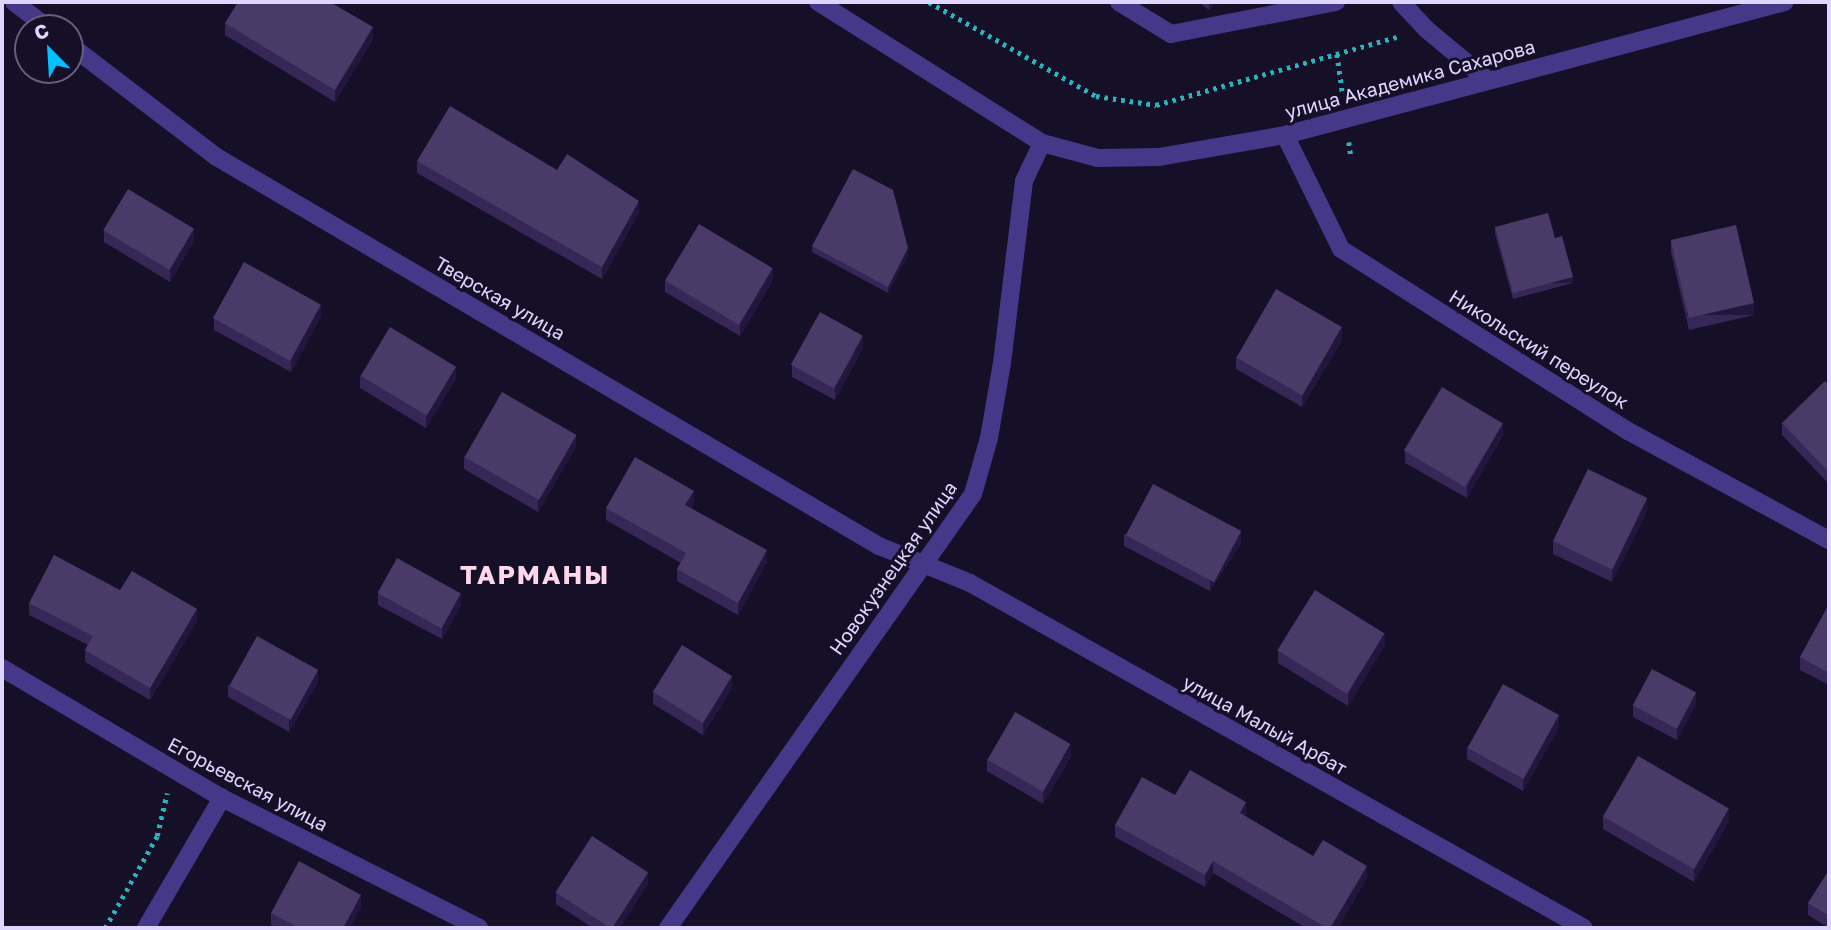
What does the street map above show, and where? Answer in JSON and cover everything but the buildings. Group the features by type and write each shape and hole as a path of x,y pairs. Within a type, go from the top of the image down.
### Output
{"street":[{"path":"14,2 30,14"},
{"name":"улица Академика Сахарова","path":"818,2 1042,143 1098,158 1159,157 1285,135 1485,78 1785,2"},
{"path":"1119,2 1171,34 1336,2"},
{"path":"1401,2 1426,29 1485,78"},
{"name":"Тверская улица","path":"84,56 215,156 879,547 922,567"},
{"name":"Никольский переулок","path":"1285,135 1341,249 1629,431 1829,540"},
{"name":"Новокузнецкая улица","path":"668,928 973,494 986,450 1002,363 1024,181 1042,143"},
{"name":"улица Малый Арбат","path":"922,567 970,583 1584,928"},
{"name":"Егорьевская улица","path":"2,668 222,798 479,928"},
{"path":"146,928 222,798"}],"path":[{"path":"929,2 1096,96 1156,105 1426,29"},
{"path":"105,928 156,836 172,768"}],"district":[{"name":"ТАРМАНЫ","path":"535,575"}]}
